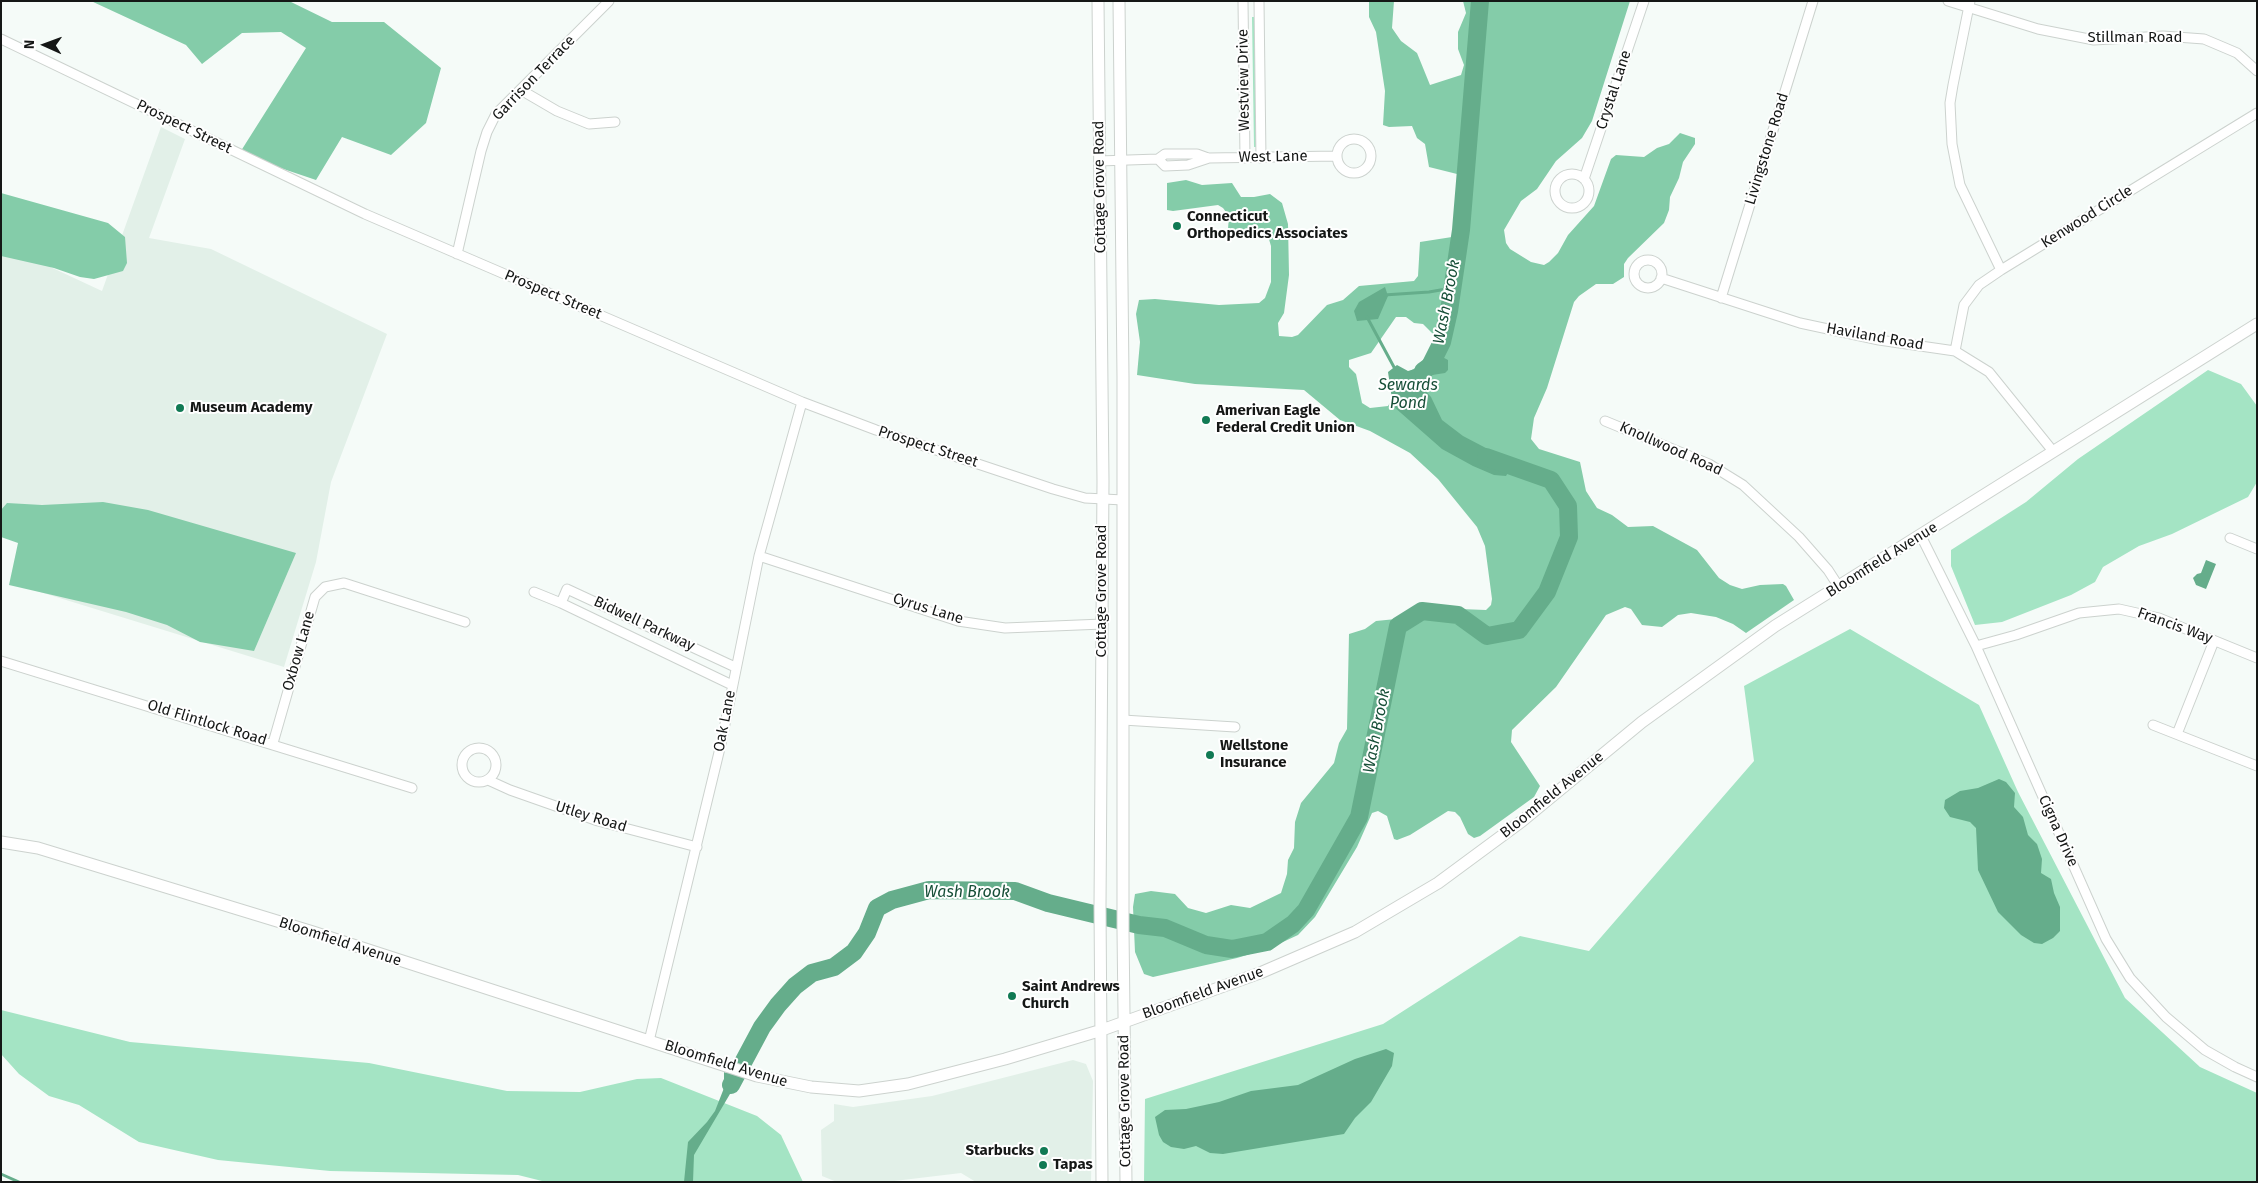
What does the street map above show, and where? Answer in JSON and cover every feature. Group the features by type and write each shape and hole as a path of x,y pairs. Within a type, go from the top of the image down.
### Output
{"main road":[{"name":"Cottage Grove Road","path":"1098,1 1103,499 1100,906 1102,1182"},
{"name":"Cottage Grove Road","path":"1118,1 1123,500 1123,930 1126,1182"},
{"name":"Bloomfield Avenue","path":"1,842 38,848 757,1076 811,1087 859,1091 908,1084 1102,1030 1260,973 1355,932 1438,882 1522,821 1642,722 1775,626 1921,536 2052,450 2257,324"}],"street":[{"name":"Garrison Terrace","path":"457,254 486,132 496,114 609,1"},
{"name":"Westview Drive","path":"1243,1 1245,158"},
{"name":"Westview Drive","path":"1259,1 1261,158"},
{"name":"Crystal Lane","path":"1584,179 1644,1"},
{"name":"Livingstone Road","path":"1721,298 1813,1"},
{"name":"Stillman Road","path":"1948,1 1969,4 2038,29 2094,40 2163,36 2204,39 2237,53 2257,71"},
{"path":"1969,4 1950,103 1952,144 1960,185 2001,270"},
{"name":"Prospect Street","path":"1,39 328,198 802,402 876,430 1053,489 1085,498 1123,500"},
{"path":"521,90 558,111 589,124 616,122"},
{"name":"Kenwood Circle","path":"1955,351 1961,314 1968,297 1979,285 2257,113"},
{"name":"West Lane","path":"1099,161 1158,159 1165,166 1188,165 1209,158 1336,156"},
{"name":"Haviland Road","path":"1661,278 1800,323 1879,340 1955,351 1989,372 2052,450"},
{"name":"Oak Lane","path":"649,1041 697,846 759,556 802,402"},
{"name":"Knollwood Road","path":"1605,421 1709,464 1743,485 1799,537 1828,570 1839,588"},
{"name":"Cigna Drive","path":"1921,536 1976,646 2106,940 2130,978 2166,1017 2205,1050 2235,1067 2257,1076"},
{"path":"2230,538 2257,549"},
{"name":"Cyrus Lane","path":"759,556 958,621 1005,628 1103,624"},
{"name":"Oxbow Lane","path":"273,744 315,597 326,587 344,583 465,622"},
{"name":"Bidwell Parkway","path":"561,603 567,589 735,667"},
{"name":"Bidwell Parkway","path":"534,592 561,603 732,685"},
{"name":"Francis Way","path":"1976,646 2016,635 2079,613 2119,608 2154,617 2257,658"},
{"path":"2177,734 2214,641"},
{"name":"Old Flintlock Road","path":"1,661 412,788"},
{"path":"1123,720 1235,727"},
{"path":"2153,725 2257,766"},
{"name":"Utley Road","path":"488,780 510,790 598,821 697,846"}],"shaded area":[{"path":"91,1 289,1 332,22 384,22 441,68 426,123 391,155 342,137 316,180 239,154 306,48 281,32 242,33 202,64 186,45"},
{"path":"1369,1 1394,1 1392,28 1401,41 1417,53 1430,85 1461,75 1464,65 1458,49 1458,32 1466,13 1463,1 1630,1 1592,121 1582,138 1556,161 1537,189 1521,201 1504,230 1506,243 1510,249 1531,262 1544,265 1558,253 1568,235 1594,206 1611,159 1616,155 1644,157 1657,148 1669,144 1680,133 1695,138 1695,144 1683,162 1679,178 1670,197 1669,210 1664,223 1628,258 1624,264 1624,277 1613,284 1596,284 1574,302 1547,388 1534,418 1531,439 1539,449 1580,462 1586,491 1597,508 1612,515 1628,527 1653,526 1697,550 1719,578 1730,585 1742,589 1760,585 1783,584 1794,600 1746,633 1733,624 1716,617 1691,613 1678,615 1662,627 1642,625 1631,609 1625,607 1606,615 1556,687 1512,730 1511,742 1540,786 1534,797 1480,836 1474,838 1468,834 1460,817 1455,812 1448,811 1410,835 1397,840 1394,839 1387,816 1378,811 1372,813 1357,847 1315,917 1298,935 1270,948 1237,958 1153,977 1144,974 1135,952 1133,907 1135,894 1151,891 1175,894 1188,908 1206,913 1231,905 1250,908 1281,893 1287,874 1288,860 1294,848 1295,822 1301,803 1334,763 1339,743 1347,729 1349,634 1365,629 1376,621 1416,617 1434,608 1486,610 1491,605 1492,599 1485,546 1477,527 1438,479 1410,453 1370,431 1340,420 1304,390 1195,384 1137,375 1140,342 1136,314 1139,300 1155,299 1219,305 1259,303 1265,298 1271,282 1271,246 1268,236 1262,234 1232,234 1228,229 1229,216 1218,205 1173,211 1167,210 1167,183 1186,180 1202,185 1232,183 1241,197 1270,194 1282,203 1288,224 1289,275 1284,313 1278,323 1279,336 1292,337 1298,335 1327,305 1343,300 1359,286 1414,281 1418,276 1420,242 1452,237 1457,204 1457,174 1429,167 1425,144 1417,138 1412,126 1389,127 1383,125 1385,91 1376,32 1369,17","holes":["1396,317 1406,317 1414,323 1423,324 1440,341 1430,360 1408,372 1388,406 1370,408 1362,403 1356,374 1349,367 1349,360 1371,353"]},
{"path":"1252,17 1255,17 1257,147 1254,147"},
{"name":"Museum Academy","path":"161,127 185,139 149,238 211,249 387,334 331,482 316,562 284,667 14,584 36,522 1,511 1,244 102,291"},
{"path":"1,193 108,223 125,237 127,263 123,271 94,279 1,256"},
{"path":"2208,370 2241,384 2257,406 2257,482 2248,497 2172,534 2139,546 2103,567 2095,582 2071,595 2002,622 1975,625 1951,566 1951,550 2026,502 2078,459"},
{"path":"103,502 148,510 296,553 254,651 200,642 167,625 126,612 9,585 18,543 1,537 1,510 7,503 42,505"},
{"path":"1850,629 1979,705 2018,792 2125,998 2200,1067 2257,1093 2257,1182 1144,1182 1145,1099 1383,1024 1520,936 1589,951 1754,761 1744,686"},
{"path":"1,1010 130,1042 369,1063 507,1091 580,1092 637,1079 661,1078 757,1116 781,1135 803,1182 546,1182 518,1175 330,1171 218,1160 139,1142 79,1105 49,1096 19,1074 1,1054"},
{"path":"1073,1060 1086,1064 1093,1081 1091,1182 976,1182 961,1173 886,1182 837,1182 822,1176 821,1130 834,1121 834,1104 853,1107 932,1096"}],"water":[{"path":"1385,287 1388,296 1378,319 1357,321 1354,311 1359,302"},
{"name":"Sewards Pond","path":"1431,351 1448,360 1448,370 1445,373 1432,375 1423,384 1423,388 1431,397 1442,420 1463,436 1505,458 1510,469 1506,476 1494,475 1442,449 1393,406 1388,372 1397,365 1408,371 1415,369"},
{"path":"2206,560 2216,564 2206,589 2196,585 2193,578 2201,573"},
{"path":"1999,779 2006,782 2015,793 2014,807 2023,817 2028,835 2037,844 2042,859 2041,873 2051,879 2060,907 2060,931 2053,938 2042,944 2034,943 2021,935 1998,912 1978,870 1976,828 1970,822 1950,817 1944,808 1945,800 1960,791 1978,788"},
{"path":"1386,1049 1394,1053 1392,1066 1371,1102 1355,1118 1344,1134 1223,1154 1210,1153 1196,1146 1184,1149 1171,1147 1163,1142 1159,1135 1155,1117 1165,1110 1186,1109 1219,1102 1251,1091 1298,1085 1355,1059"},
{"path":"724,1072 740,1077 694,1155 693,1182 684,1182 688,1142 715,1111 724,1088"}],"waterway":[{"name":"Wash Brook","path":"1423,371 1430,366 1442,342 1449,311 1461,230 1480,1"},
{"path":"1384,295 1429,292 1452,288"},
{"path":"1367,317 1395,369"},
{"name":"Wash Brook","path":"731,1085 762,1027 778,1005 795,986 812,973 834,967 854,952 867,933 877,908 892,900 929,890 1015,891 1048,903 1139,925 1165,928 1206,945 1232,949 1267,942 1293,924 1306,910 1359,817 1398,626 1422,611 1458,615 1487,636 1519,630 1547,592 1569,537 1568,506 1551,480 1486,457"},
{"name":"Wash Brook","path":"1,1174 19,1182"}],"place":[{"name":"Connecticut Orthopedics Associates","path":"1177,226"},
{"name":"Museum Academy","path":"180,408"},
{"name":"Amerivan Eagle Federal Credit Union","path":"1206,420"},
{"name":"Wellstone Insurance","path":"1210,755"},
{"name":"Saint Andrews Church","path":"1012,996"},
{"name":"Starbucks","path":"1044,1151"},
{"name":"Tapas","path":"1043,1165"}]}
